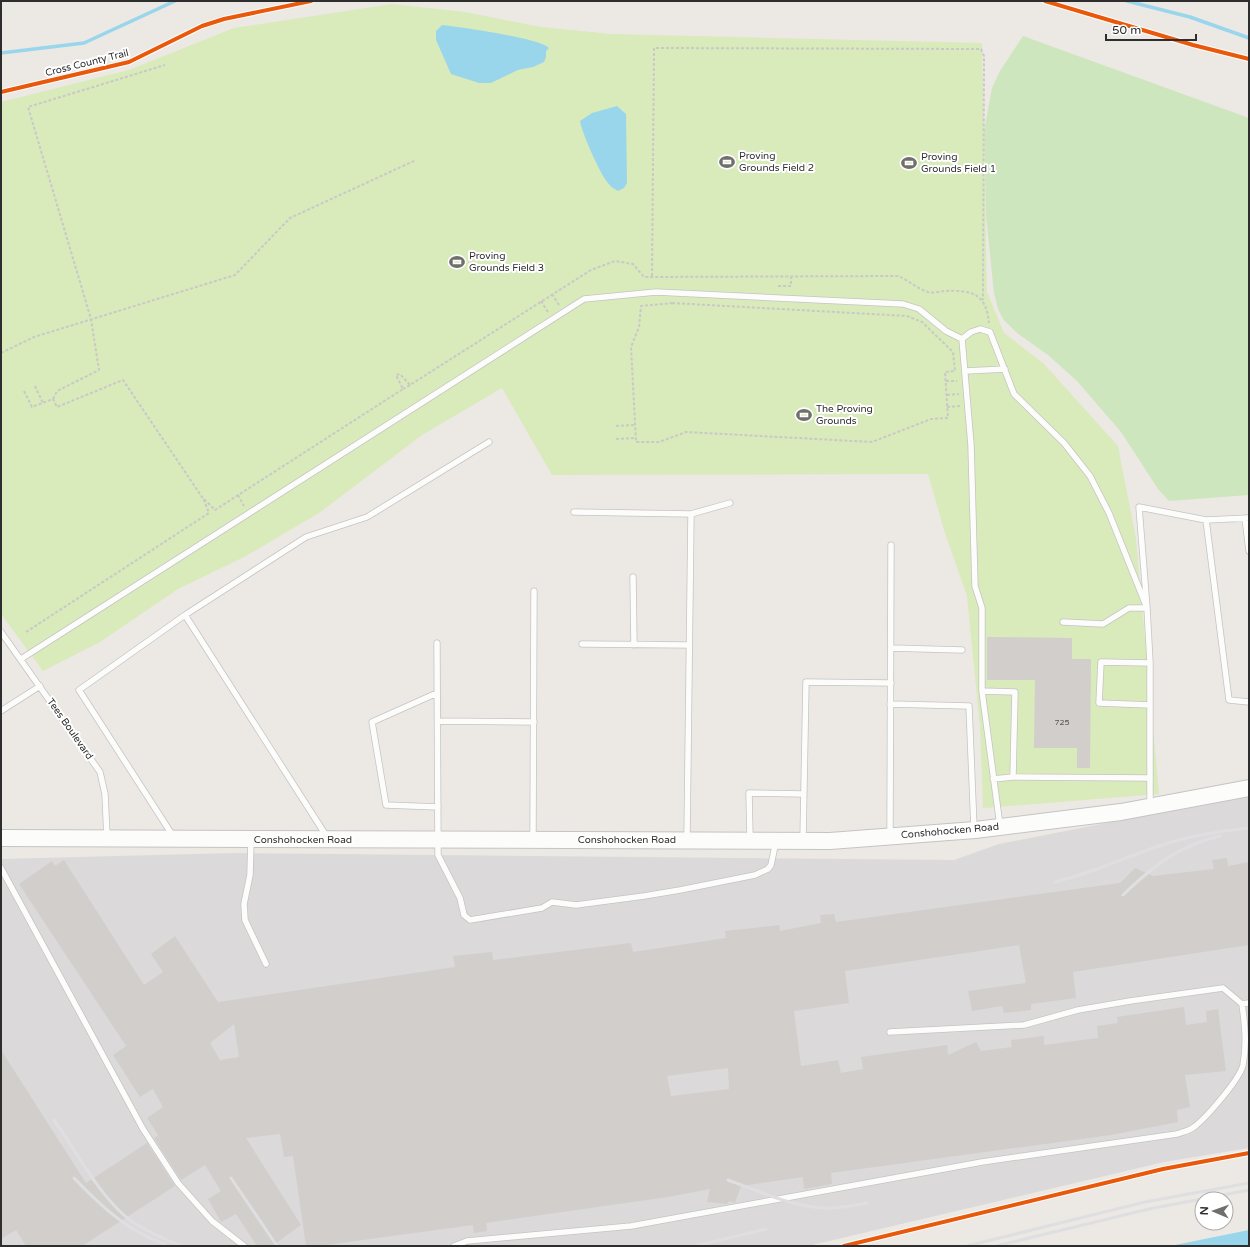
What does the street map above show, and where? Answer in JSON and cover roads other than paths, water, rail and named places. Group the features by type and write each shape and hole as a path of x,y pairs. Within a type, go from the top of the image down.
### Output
{"main road":[{"name":"Conshohocken Road","path":"1,838 830,841 974,830 1120,812 1249,788"}],"lane":[{"path":"21,659 562,311 584,299 656,292 903,304 920,308 946,331 962,339"},
{"path":"962,339 971,332 980,329 990,332 1014,394 1064,443 1090,476 1109,513 1147,608"},
{"path":"962,339 966,371 971,445 975,586 982,608 982,691 1000,827"},
{"path":"966,371 1005,369"},
{"path":"174,838 79,690 185,614 306,537 366,517 489,442"},
{"path":"574,512 691,514 730,503"},
{"path":"1150,806 1150,663 1139,507 1206,520 1247,518 1249,551"},
{"path":"687,841 691,514"},
{"path":"1206,520 1229,700 1249,702"},
{"path":"890,837 891,545"},
{"path":"633,576 634,645"},
{"path":"533,840 534,591"},
{"path":"1063,622 1103,624 1129,608 1147,608"},
{"path":"185,614 328,839"},
{"name":"Tees Boulevard","path":"1,632 100,772 105,794 107,838"},
{"path":"437,643 438,855 460,898 464,915 470,920 542,908 552,902 576,905 644,896 755,875 768,869 771,865 776,841"},
{"path":"582,644 689,645"},
{"path":"891,648 962,650"},
{"path":"1150,663 1100,662 1100,703 1150,704"},
{"path":"803,841 806,682 891,683"},
{"path":"1,711 40,686"},
{"path":"982,691 1015,692 1013,777"},
{"path":"437,693 372,722 386,805 438,807"},
{"path":"890,704 969,706 974,830"},
{"path":"438,720 534,722"},
{"path":"993,779 1013,777 1150,778"},
{"path":"750,841 749,793 804,794"},
{"path":"251,840 250,874 244,904 245,920 266,964"},
{"path":"1,868 143,1129 178,1183 212,1221 244,1246"},
{"path":"454,1246 467,1241 631,1226 982,1162 1177,1134 1192,1128 1207,1116 1242,1067 1246,1041 1242,1004 1223,988 1130,1000 1078,1010 1024,1025 890,1032"},
{"path":"1242,1004 1249,1003"}],"water":[{"path":"442,25 531,40 543,44 549,48 546,51 544,62 533,67 518,70 491,83 479,83 451,74 436,40 436,31"},
{"path":"617,106 626,114 627,183 624,188 618,191 609,184 596,163 581,127 580,121 592,113"},
{"path":"1249,1230 1249,1246 1170,1246 1244,1231"}],"waterway":[{"path":"1,53 84,43 175,1"},
{"path":"1127,1 1190,17 1249,38"}],"railway":[{"path":"1055,882 1083,874 1175,841 1228,830 1249,828"},
{"path":"1123,895 1167,858 1191,845 1220,836"},
{"path":"54,1120 95,1182 125,1216 144,1229 182,1246"},
{"path":"74,1178 115,1217 139,1232 165,1244"},
{"path":"231,1178 277,1246"},
{"path":"728,1180 797,1204 821,1208 833,1208 867,1203"},
{"path":"967,1246 1145,1202 1249,1183"},
{"path":"996,1246 1149,1209 1249,1190"},
{"path":"695,1246 766,1229"}],"place":[{"name":"Proving Grounds Field 2","path":"727,162"},
{"name":"Proving Grounds Field 1","path":"909,163"},
{"name":"Proving Grounds Field 3","path":"457,262"},
{"name":"The Proving Grounds","path":"804,415"}]}
